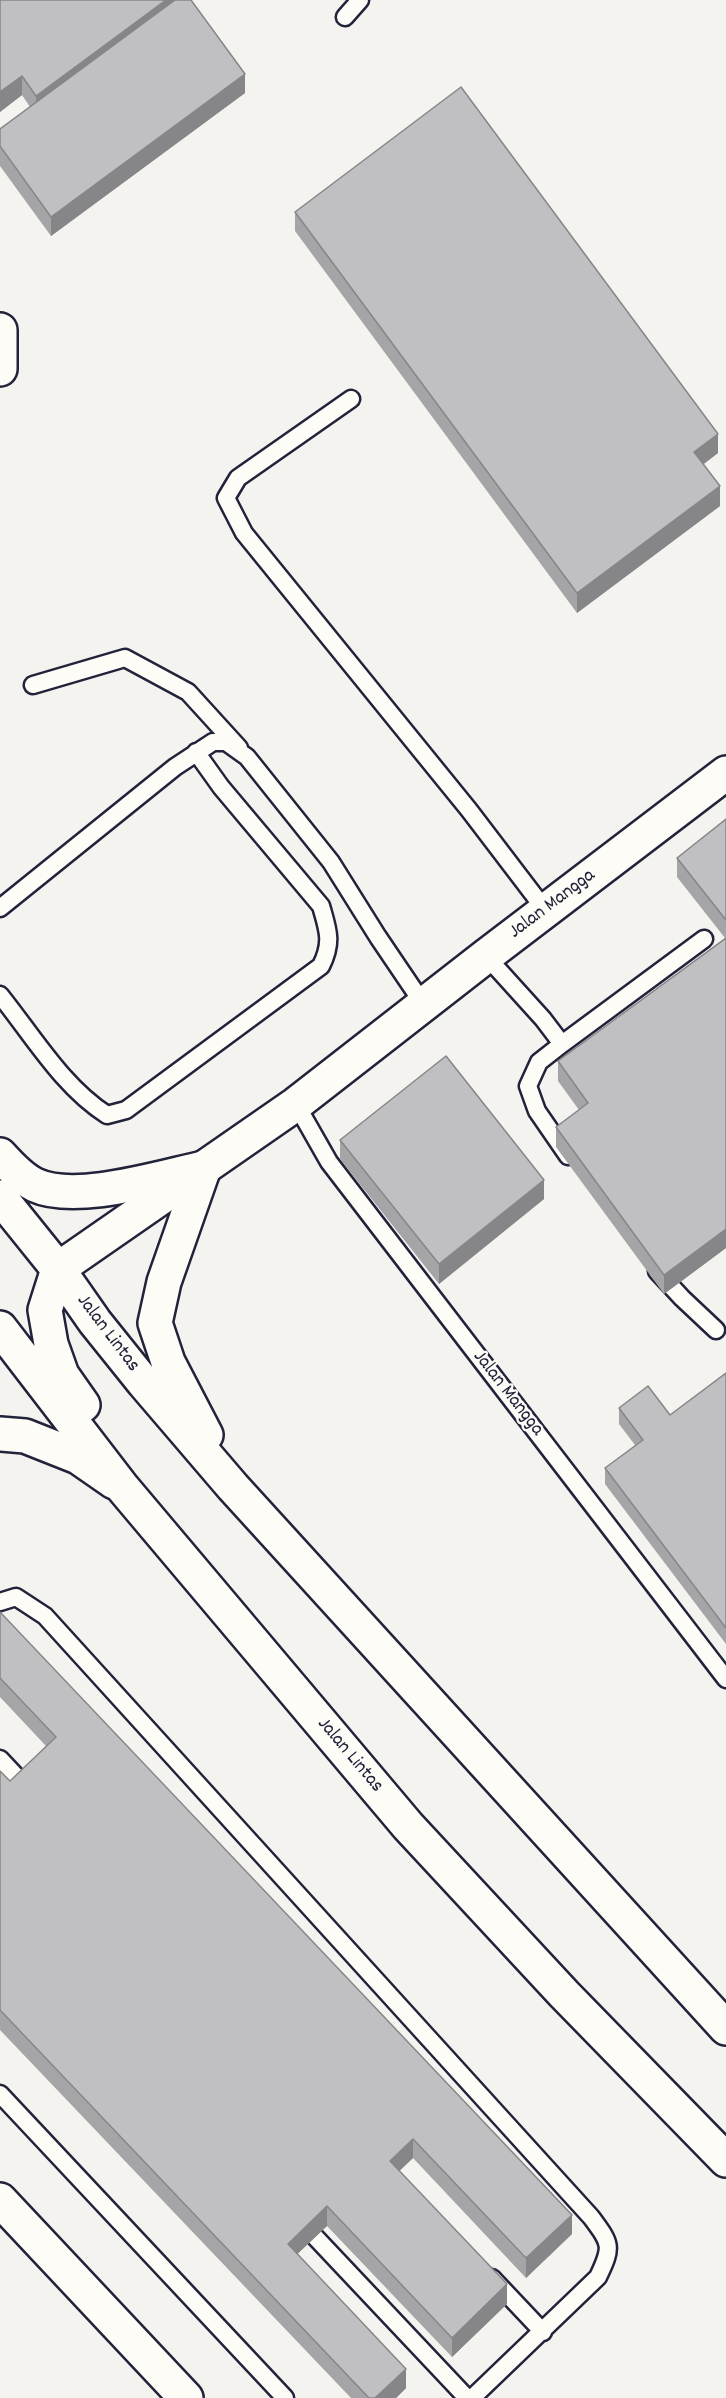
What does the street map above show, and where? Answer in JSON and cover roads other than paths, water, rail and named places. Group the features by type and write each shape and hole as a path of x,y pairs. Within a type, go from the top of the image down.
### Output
{"main road":[{"path":"0,330 0,369"},
{"name":"Jalan Mangga","path":"58,1269 296,1104 726,773"},
{"path":"0,1155 34,1185 63,1193 124,1186 204,1168"},
{"path":"204,1168 164,1282 155,1323 168,1362 233,1487"},
{"name":"Jalan Lintas","path":"0,1197 58,1269 95,1322 233,1487 726,2028"},
{"path":"58,1269 45,1310 51,1344 62,1375 219,1601"},
{"name":"Jalan Lintas","path":"0,1328 123,1488 408,1826 564,1994 726,2160"},
{"path":"0,1434 25,1436 78,1457 123,1488"},
{"path":"0,2200 186,2398"}],"lane":[{"path":"345,17 360,0"},
{"path":"351,399 238,478 226,498 244,533 470,810 546,911"},
{"path":"33,685 125,658 188,692 247,757 331,862 424,1005"},
{"path":"0,908 115,814 196,752 213,742 226,742 247,757"},
{"path":"0,995 62,1075 92,1106 107,1115 126,1110 321,966 329,950 328,929 321,906 221,787 196,752"},
{"path":"576,1166 537,1111 528,1086 539,1062 704,939"},
{"path":"486,956 543,1019 562,1044"},
{"name":"Jalan Mangga","path":"296,1104 329,1162 726,1679"},
{"path":"648,1261 682,1298 716,1329"},
{"path":"0,1602 16,1597 45,1616 591,2217 608,2239 608,2256 598,2277 472,2398"},
{"path":"0,1759 41,1802"},
{"path":"0,2094 285,2398"},
{"path":"287,2207 467,2398"},
{"path":"477,2262 543,2332"}]}
